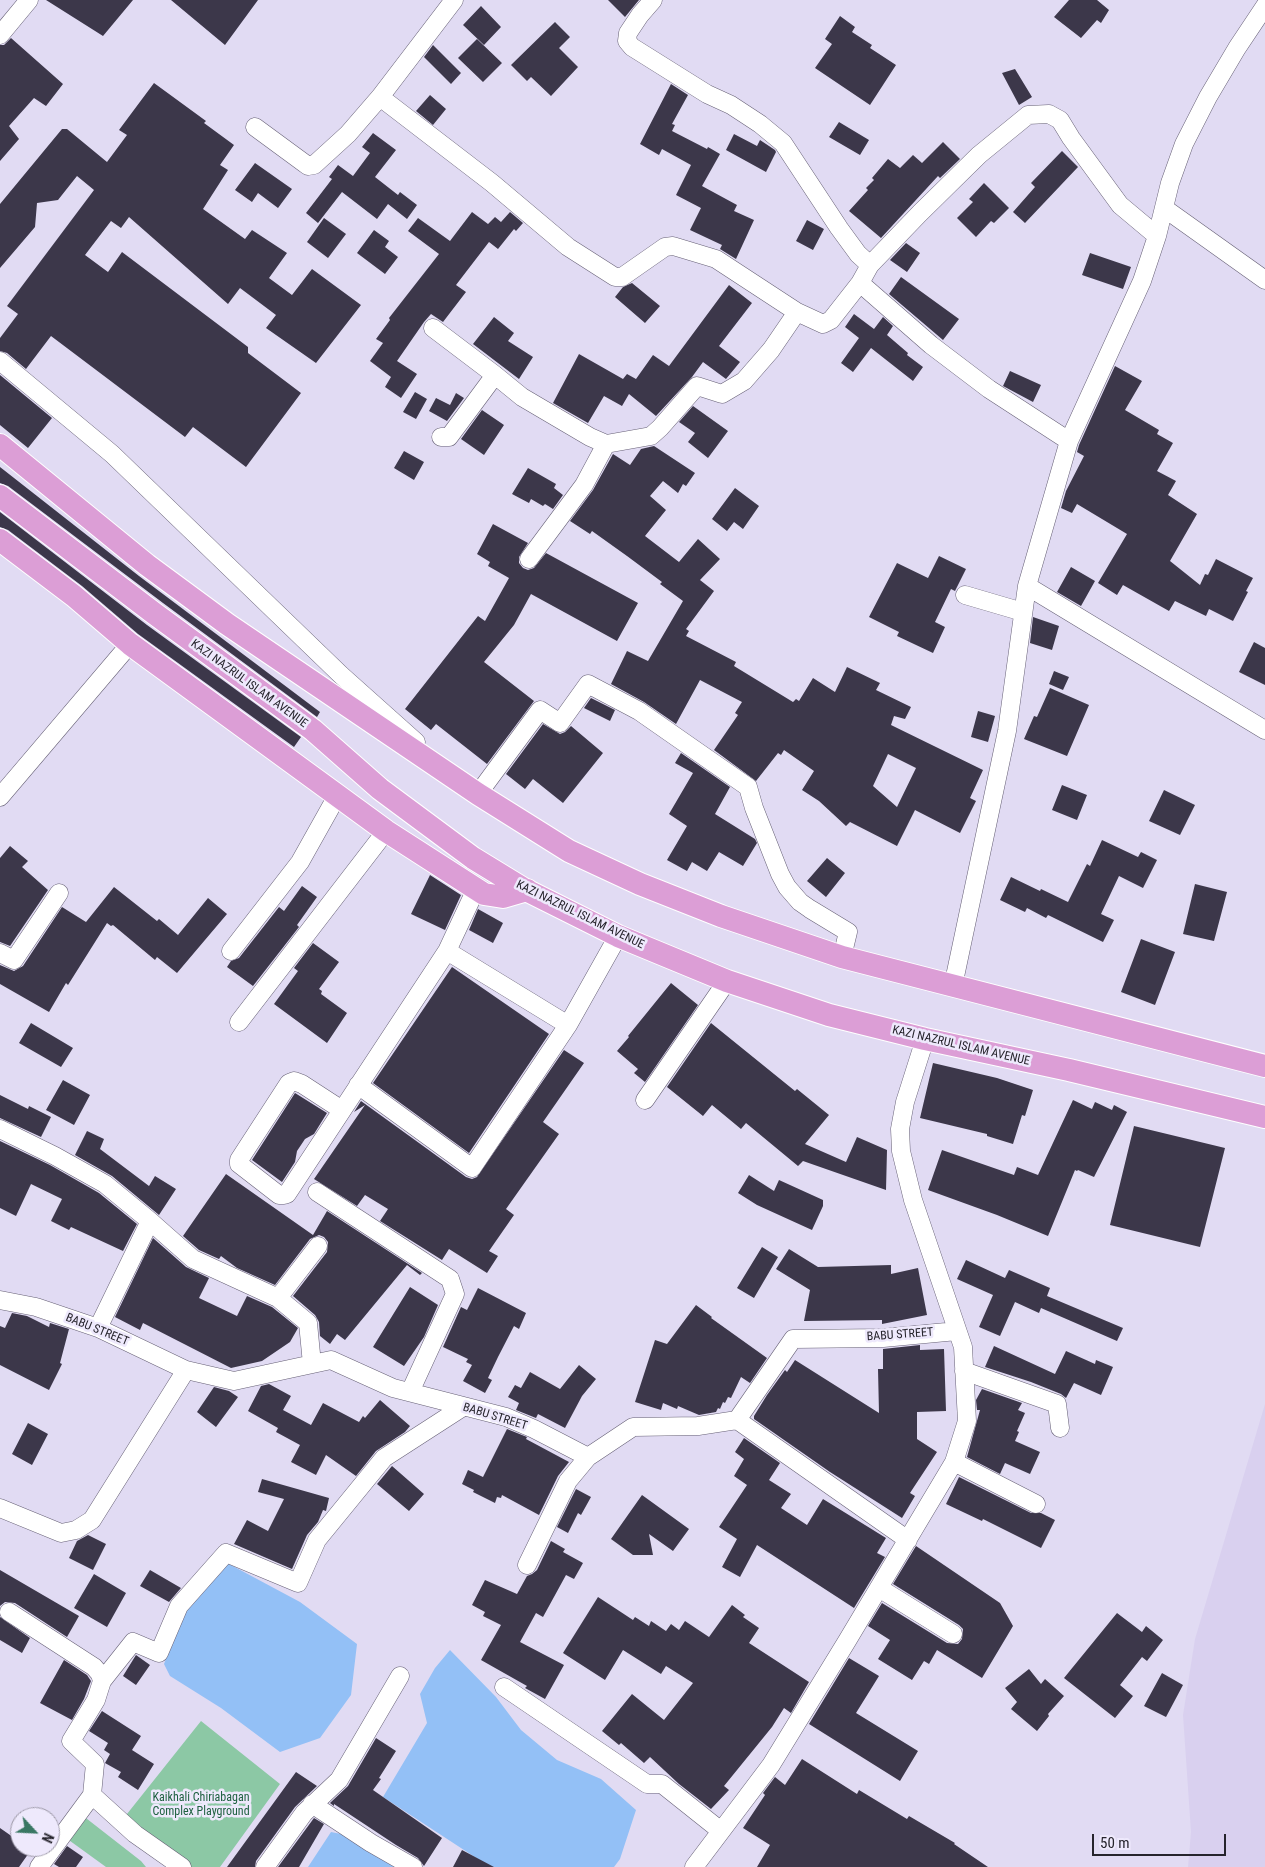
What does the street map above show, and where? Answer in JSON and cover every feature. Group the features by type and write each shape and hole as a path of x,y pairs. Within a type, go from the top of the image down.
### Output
{"main road":[{"path":"0,445 104,531 227,624 469,788 569,851 640,884 721,916 842,957 1265,1066"},
{"name":"KAZI NAZRUL ISLAM AVENUE","path":"0,496 169,625 313,730 380,789 473,858 527,890 618,936 727,981 829,1015 925,1039 1069,1070 1265,1117"},
{"path":"0,540 74,596 130,644 386,831 484,894 503,897 527,890"},
{"path":"169,625 188,596"}],"street":[{"path":"0,35 29,0"},
{"path":"256,127 308,166 314,165 348,134 380,97 454,0"},
{"path":"653,0 628,33 627,41 632,47 707,94 731,105 760,124 783,143 838,228 858,254 870,265"},
{"path":"953,986 1007,731 1027,586 1069,441 1142,281 1157,236 1170,183 1184,144 1208,97 1265,6"},
{"path":"380,97 492,183 568,247 615,278 622,277 665,247 674,246 716,259 797,312 823,324 830,320 860,282 870,265 920,213 979,155 1028,116 1049,114 1060,120 1120,205 1157,236"},
{"path":"1164,208 1265,280"},
{"path":"860,282 931,345 989,389 1069,441"},
{"path":"433,328 522,397 590,437 606,444 651,436 697,386 722,394 744,381 771,350 797,312"},
{"path":"0,361 112,454 341,675 469,788 540,710 560,723 588,684 639,711 748,787 754,808 787,887 800,902 848,932 842,957"},
{"path":"441,437 449,437 495,375"},
{"path":"529,559 584,485 606,444"},
{"path":"1027,586 1265,730"},
{"path":"964,595 1023,612"},
{"path":"0,797 130,644"},
{"path":"231,951 300,862 338,796"},
{"path":"239,1022 386,831"},
{"path":"342,1110 302,1084 294,1081 289,1083 239,1160 239,1164 279,1194 288,1194 447,951 476,888"},
{"path":"0,953 14,960 59,893"},
{"path":"358,1085 472,1168 568,1025 618,936"},
{"path":"447,951 568,1025"},
{"path":"645,1100 727,981"},
{"path":"694,1867 771,1765 954,1462 967,1421 963,1347 913,1200 901,1151 900,1129 905,1102 925,1039"},
{"path":"0,1129 55,1156 105,1184 193,1259 278,1298 308,1323 312,1364"},
{"path":"317,1192 450,1279 455,1294 410,1392"},
{"path":"98,1328 150,1221"},
{"path":"278,1298 318,1246"},
{"name":"BABU STREET","path":"0,1300 36,1307 98,1328 186,1370 234,1381 331,1360 393,1388 506,1417 588,1457"},
{"name":"BABU STREET","path":"737,1420 793,1340 883,1338 957,1330"},
{"path":"0,1508 61,1532 76,1530 92,1520 186,1370"},
{"path":"964,1370 1058,1404 1060,1428"},
{"path":"39,1867 92,1795 95,1764 71,1741 96,1700 102,1681 133,1642 159,1653 179,1606 226,1553 298,1584 317,1540 384,1458 464,1407"},
{"path":"527,1565 568,1481 588,1457 633,1427 698,1426 737,1420 908,1540"},
{"path":"954,1462 1036,1504"},
{"path":"878,1588 953,1634"},
{"path":"9,1612 94,1667 100,1674 102,1681"},
{"path":"266,1867 304,1813 339,1780 400,1676"},
{"path":"504,1687 647,1784 662,1784 720,1831"},
{"path":"92,1795 135,1834 182,1867"},
{"path":"312,1804 371,1843 413,1867"}],"shaded area":[{"path":"1265,1404 1265,1867 1188,1867 1191,1832 1183,1715 1195,1639"}],"green space":[{"name":"Kaikhali Chiriabagan Complex Playground","path":"201,1721 280,1784 220,1867 186,1867 123,1819"},
{"path":"82,1815 141,1861 146,1867 106,1867 66,1838"}],"water":[{"path":"229,1564 300,1602 357,1644 351,1695 320,1738 280,1752 221,1708 170,1676 164,1664 183,1614 220,1566"},
{"path":"450,1650 496,1697 521,1730 557,1760 601,1779 636,1810 620,1859 614,1867 490,1867 383,1797 427,1723 420,1694 435,1668"},
{"path":"331,1832 346,1835 396,1867 308,1867"}],"building":[{"path":"46,0 133,0 103,36"},
{"path":"171,0 258,0 225,45"},
{"path":"608,0 639,0 625,17"},
{"path":"1069,0 1097,0 1109,10 1101,23 1097,20 1081,38 1054,17"},
{"path":"481,6 501,27 484,45 463,25"},
{"path":"840,16 855,27 852,32 872,45 870,48 896,65 870,105 815,68 832,44 825,39"},
{"path":"555,22 570,37 559,48 578,67 551,96 531,77 527,81 511,65"},
{"path":"11,38 63,84 46,106 34,98 9,126 19,139 0,161 0,45 4,45"},
{"path":"477,39 502,63 483,82 458,58"},
{"path":"433,45 461,73 451,84 424,57"},
{"path":"1015,69 1032,97 1019,105 1002,73"},
{"path":"154,83 206,121 204,123 234,145 220,165 228,170 203,209 245,239 252,230 287,253 269,278 292,295 312,269 361,305 316,363 266,328 276,315 240,288 228,304 129,217 121,228 111,221 85,255 108,272 122,252 248,347 248,353 301,393 246,467 193,427 185,437 51,336 26,369 7,353 0,351 0,338 18,314 7,306 94,190 77,176 58,200 37,203 35,227 0,268 0,204 62,129 67,129 107,162 127,135 119,130"},
{"path":"671,84 688,95 672,124 675,125 672,131 720,154 702,186 737,205 734,211 754,220 736,259 720,249 722,245 690,230 701,208 676,195 691,165 662,149 659,155 640,144"},
{"path":"430,95 446,109 433,125 416,111"},
{"path":"839,122 869,140 860,155 829,137"},
{"path":"373,133 396,150 375,177 398,195 400,192 417,205 407,219 388,204 377,219 342,192 318,223 306,213 332,179 329,177 338,165 353,176 370,153 362,147"},
{"path":"734,134 757,146 760,140 775,150 776,152 766,172 726,150"},
{"path":"943,142 960,159 940,178 938,176 881,238 849,211 868,190 866,188 874,180 872,178 888,159 900,168 913,155 922,163"},
{"path":"1062,151 1078,167 1025,223 1013,212 1035,187 1031,183"},
{"path":"255,163 292,189 278,208 258,193 252,202 235,190"},
{"path":"984,183 1009,208 994,223 991,221 976,237 957,218 973,202 969,199"},
{"path":"472,212 488,224 495,217 501,222 510,212 523,223 516,231 514,229 498,249 489,242 456,285 466,292 443,322 431,314 424,322 397,361 417,374 401,398 385,387 391,377 370,361 383,343 376,339 390,320 389,318 439,254 408,231 418,218 450,241"},
{"path":"324,218 346,234 328,258 307,242"},
{"path":"807,220 824,229 813,250 796,241"},
{"path":"374,230 389,241 385,247 398,257 385,274 357,253"},
{"path":"906,243 920,253 907,272 890,260"},
{"path":"1090,253 1131,267 1123,289 1082,275"},
{"path":"901,277 959,319 943,340 889,294"},
{"path":"632,283 660,306 645,323 615,297 623,287"},
{"path":"729,285 752,303 719,346 740,362 726,379 703,362 692,377 656,416 629,394 622,406 604,396 588,423 553,403 579,354 623,379 627,374 636,379 653,355 669,366"},
{"path":"854,314 874,329 883,317 893,326 887,335 908,353 907,355 923,367 913,381 871,348 853,372 841,363 859,338 845,327"},
{"path":"494,317 514,333 508,341 533,357 519,379 473,344"},
{"path":"1115,366 1142,381 1125,410 1159,430 1157,434 1173,443 1157,471 1176,481 1168,495 1197,514 1170,561 1200,585 1205,574 1208,575 1216,559 1253,578 1233,621 1209,609 1206,616 1175,601 1169,611 1123,585 1117,595 1098,583 1127,534 1077,504 1072,513 1061,508 1066,491 1084,456 1077,452 1079,445"},
{"path":"1010,371 1041,385 1033,402 1003,386"},
{"path":"0,375 52,418 28,448 0,425"},
{"path":"415,392 427,399 416,419 403,412"},
{"path":"456,393 464,398 447,421 429,411 436,398 450,405"},
{"path":"693,406 728,431 708,458 688,442 695,433 679,422"},
{"path":"482,410 504,425 484,455 461,439"},
{"path":"654,446 695,473 686,486 683,484 678,493 663,481 650,496 666,510 645,536 679,562 698,539 720,559 700,580 714,591 686,629 689,631 686,636 736,662 734,666 793,702 796,699 799,701 813,678 835,692 847,667 880,683 876,690 911,707 905,719 894,716 891,725 983,770 970,798 976,801 960,833 915,810 897,846 850,822 846,826 819,801 802,790 814,771 784,750 781,755 778,753 756,781 714,750 738,715 735,713 742,702 700,680 676,724 644,702 611,684 627,651 648,661 683,601 660,584 662,582 592,531 590,534 570,521 593,490 613,454 630,465 641,449","holes":["888,754 916,768 897,807 873,786"]},
{"path":"404,451 424,462 414,480 394,468"},
{"path":"0,467 139,576 320,712 317,717 8,486 0,483"},
{"path":"528,468 556,484 554,488 563,495 553,509 531,499 529,503 512,494"},
{"path":"735,488 759,506 743,529 734,522 727,531 712,519"},
{"path":"0,512 147,625 301,737 294,747 138,634 82,586 8,530 0,527"},
{"path":"493,524 528,543 519,557 519,563 523,568 528,570 534,568 546,553 638,603 617,641 531,594 514,625 484,662 534,701 487,764 436,724 431,730 405,709 478,616 485,621 509,578 488,566 490,562 477,554"},
{"path":"939,556 966,569 955,591 951,589 935,622 945,627 933,653 897,636 899,632 869,617 897,563 928,578"},
{"path":"1071,567 1095,581 1081,606 1057,592"},
{"path":"1033,617 1059,626 1052,650 1030,643"},
{"path":"1254,642 1265,648 1265,685 1239,672"},
{"path":"1054,671 1069,677 1063,690 1049,684"},
{"path":"1050,688 1089,705 1067,756 1024,739 1034,716 1037,717"},
{"path":"591,698 615,710 610,721 584,708"},
{"path":"978,711 995,716 988,742 971,737"},
{"path":"543,724 560,734 571,726 603,753 563,803 533,779 525,789 506,774"},
{"path":"681,753 730,787 715,814 755,839 757,843 743,866 719,852 707,871 692,862 687,871 667,860 687,826 669,814 693,773 675,763"},
{"path":"1062,785 1087,795 1077,820 1052,810"},
{"path":"1164,790 1195,805 1180,835 1149,821"},
{"path":"1102,840 1138,857 1141,852 1157,860 1143,888 1119,876 1101,914 1114,920 1103,942 1048,915 1046,918 1027,908 1025,912 1000,900 1011,877 1068,902 1087,864 1090,866"},
{"path":"10,846 28,861 22,867 48,890 10,946 0,942 0,858"},
{"path":"827,858 845,873 826,897 807,881"},
{"path":"430,875 461,895 445,930 411,914"},
{"path":"1195,884 1227,892 1214,941 1183,934"},
{"path":"302,886 317,897 297,925 299,927 253,986 227,967 231,961 239,958 279,907 284,911"},
{"path":"114,887 178,935 208,898 227,914 177,973 157,957 155,960 113,925 111,926 107,923 68,985 66,983 49,1012 0,984 0,965 14,971 23,966 62,907 86,922"},
{"path":"478,909 503,923 493,943 469,930"},
{"path":"1141,939 1175,952 1155,1005 1121,992"},
{"path":"313,943 339,962 319,989 322,991 321,994 347,1013 327,1043 274,1004 298,971 294,968"},
{"path":"452,967 549,1034 469,1153 373,1083"},
{"path":"671,983 698,1005 645,1082 634,1073 638,1069 617,1051"},
{"path":"31,1023 73,1048 61,1067 19,1043"},
{"path":"711,1023 795,1091 797,1089 829,1115 805,1144 846,1162 857,1137 887,1150 886,1190 803,1161 798,1166 746,1123 741,1129 712,1105 703,1116 667,1087"},
{"path":"564,1050 584,1063 543,1122 559,1134 506,1209 514,1215 489,1251 498,1256 487,1273 449,1249 442,1260 380,1221 388,1209 365,1195 357,1206 314,1179 365,1105 354,1112 361,1101 466,1177 472,1179 477,1177"},
{"path":"933,1063 997,1078 1033,1090 1025,1116 1022,1115 1013,1144 987,1136 987,1134 920,1118"},
{"path":"63,1080 90,1095 74,1125 46,1110"},
{"path":"295,1093 327,1113 314,1134 305,1139 297,1151 295,1162 282,1182 252,1160"},
{"path":"0,1095 28,1109 29,1106 51,1117 41,1137 0,1118"},
{"path":"1073,1100 1092,1109 1095,1102 1112,1110 1114,1105 1127,1112 1094,1177 1075,1170 1048,1236 928,1190 942,1150 1014,1175 1017,1167 1038,1175"},
{"path":"1134,1126 1225,1148 1200,1247 1110,1225"},
{"path":"87,1131 104,1139 100,1149 149,1186 155,1176 176,1189 159,1215 112,1176 75,1155"},
{"path":"0,1141 50,1165 99,1193 137,1224 123,1251 71,1227 69,1230 51,1221 62,1199 31,1184 16,1216 0,1208"},
{"path":"226,1174 313,1235 327,1211 422,1273 420,1275 407,1265 345,1340 337,1334 330,1344 320,1336 319,1322 315,1315 293,1296 327,1252 328,1242 324,1237 319,1235 310,1239 275,1285 237,1268 221,1256 219,1259 199,1250 183,1236"},
{"path":"749,1175 774,1191 779,1180 823,1200 823,1206 812,1230 757,1205 738,1193"},
{"path":"153,1238 186,1267 209,1278 199,1298 237,1316 247,1296 272,1307 298,1328 290,1342 262,1361 231,1368 143,1323 140,1330 115,1317"},
{"path":"762,1247 778,1257 754,1298 737,1288"},
{"path":"789,1249 818,1267 891,1265 891,1274 918,1268 927,1315 882,1324 882,1320 804,1321 810,1290 776,1269"},
{"path":"966,1260 1005,1278 1009,1270 1050,1288 1047,1296 1123,1328 1117,1341 1041,1308 1039,1313 1015,1302 1000,1336 979,1327 993,1295 957,1279"},
{"path":"410,1287 438,1305 424,1337 404,1366 373,1347"},
{"path":"478,1288 526,1313 519,1329 514,1326 498,1357 488,1378 492,1380 485,1393 463,1381 472,1365 466,1362 468,1359 443,1347 461,1307 467,1310"},
{"path":"696,1305 767,1358 750,1383 741,1377 731,1398 728,1397 716,1412 699,1415 678,1406 677,1409 663,1403 661,1410 635,1402 655,1340 667,1344"},
{"path":"12,1313 27,1316 49,1327 50,1323 69,1329 60,1363 62,1364 49,1390 0,1365 0,1326 5,1328"},
{"path":"920,1345 920,1350 944,1349 946,1411 917,1412 917,1439 937,1452 910,1493 915,1496 902,1518 830,1472 754,1419 767,1395 785,1370 787,1372 795,1360 879,1413 878,1369 883,1369 883,1349"},
{"path":"994,1346 1055,1374 1066,1351 1095,1364 1096,1360 1113,1367 1101,1395 1074,1383 1066,1398 1061,1394 1031,1382 985,1367"},
{"path":"579,1365 596,1379 582,1396 565,1428 538,1414 536,1418 516,1410 519,1403 508,1397 515,1385 521,1388 530,1372 560,1389"},
{"path":"269,1384 291,1396 283,1410 311,1425 323,1403 359,1422 363,1416 365,1418 380,1400 410,1426 405,1432 376,1451 356,1476 326,1455 316,1475 291,1462 300,1445 276,1432 278,1428 248,1411 261,1386"},
{"path":"214,1387 229,1391 238,1397 216,1427 197,1412"},
{"path":"982,1389 1022,1403 1018,1410 1025,1413 1015,1441 1040,1452 1030,1474 1005,1463 1000,1474 967,1457 980,1410 977,1410 976,1400"},
{"path":"28,1423 48,1434 32,1465 12,1454"},
{"path":"507,1429 527,1437 526,1439 569,1462 558,1476 539,1515 502,1495 501,1498 497,1497 495,1503 462,1484 468,1470 483,1477"},
{"path":"744,1438 780,1463 769,1480 791,1494 781,1508 807,1525 823,1499 886,1538 877,1553 885,1557 854,1608 757,1545 740,1577 722,1567 737,1539 719,1527 747,1485 734,1476 744,1459 735,1452"},
{"path":"392,1466 424,1494 409,1511 377,1484"},
{"path":"959,1477 1031,1513 1041,1513 1055,1520 1041,1548 983,1519 982,1521 946,1504"},
{"path":"262,1479 329,1498 326,1511 323,1510 318,1522 307,1535 292,1569 234,1544 247,1520 268,1531 284,1499 258,1492"},
{"path":"576,1489 591,1497 581,1515 578,1513 568,1533 557,1527"},
{"path":"642,1495 689,1529 673,1551 649,1534 653,1555 633,1555 611,1539"},
{"path":"88,1535 106,1544 93,1570 69,1558 77,1541"},
{"path":"551,1541 565,1549 563,1552 583,1563 574,1579 566,1575 543,1617 536,1613 520,1642 564,1665 545,1699 525,1688 527,1686 481,1660 501,1625 483,1616 485,1612 472,1605 485,1580 517,1594 527,1576 537,1570"},
{"path":"916,1546 1000,1603 1013,1626 982,1678 937,1650 929,1664 924,1661 912,1680 878,1659 890,1640 868,1626 882,1603 947,1643 958,1644 962,1639 963,1629 959,1625 893,1584"},
{"path":"0,1570 79,1616 67,1637 15,1603 5,1602 0,1606"},
{"path":"150,1570 181,1588 169,1602 140,1586"},
{"path":"94,1574 126,1593 107,1627 74,1608"},
{"path":"598,1597 633,1620 635,1617 649,1626 651,1621 666,1631 671,1624 679,1630 685,1621 709,1637 732,1605 745,1615 743,1617 759,1628 749,1643 809,1682 791,1713 784,1708 772,1727 724,1786 729,1790 711,1809 679,1784 650,1757 644,1763 621,1743 619,1745 602,1731 632,1694 664,1720 693,1683 666,1666 661,1674 623,1650 605,1680 563,1653"},
{"path":"1117,1613 1142,1632 1146,1626 1163,1640 1147,1661 1142,1657 1120,1685 1133,1696 1115,1718 1064,1678"},
{"path":"0,1617 30,1638 22,1653 0,1640"},
{"path":"136,1655 150,1665 136,1685 123,1676"},
{"path":"849,1658 879,1676 856,1713 918,1751 900,1781 809,1724"},
{"path":"64,1660 87,1675 91,1681 84,1699 72,1720 40,1703"},
{"path":"1029,1669 1041,1684 1045,1679 1064,1696 1048,1714 1049,1716 1037,1731 1011,1709 1017,1702 1005,1688"},
{"path":"1162,1673 1183,1685 1166,1717 1144,1706"},
{"path":"102,1711 141,1736 132,1750 154,1764 138,1790 118,1777 121,1772 105,1763 110,1754 104,1750 108,1743 89,1731"},
{"path":"376,1738 396,1751 373,1790 442,1838 424,1866 418,1858 330,1803 348,1786"},
{"path":"802,1759 857,1794 859,1790 907,1819 909,1816 955,1843 988,1867 757,1867 770,1845 743,1828 765,1795 763,1793 775,1777 785,1785"},
{"path":"296,1772 317,1786 295,1807 256,1861 255,1867 227,1867"},
{"path":"314,1818 324,1824 299,1867 278,1867"},
{"path":"0,1828 10,1835 10,1857 26,1857 19,1867 0,1867"},
{"path":"67,1846 83,1857 76,1867 59,1867 54,1864"},
{"path":"462,1850 494,1867 453,1867"}]}
